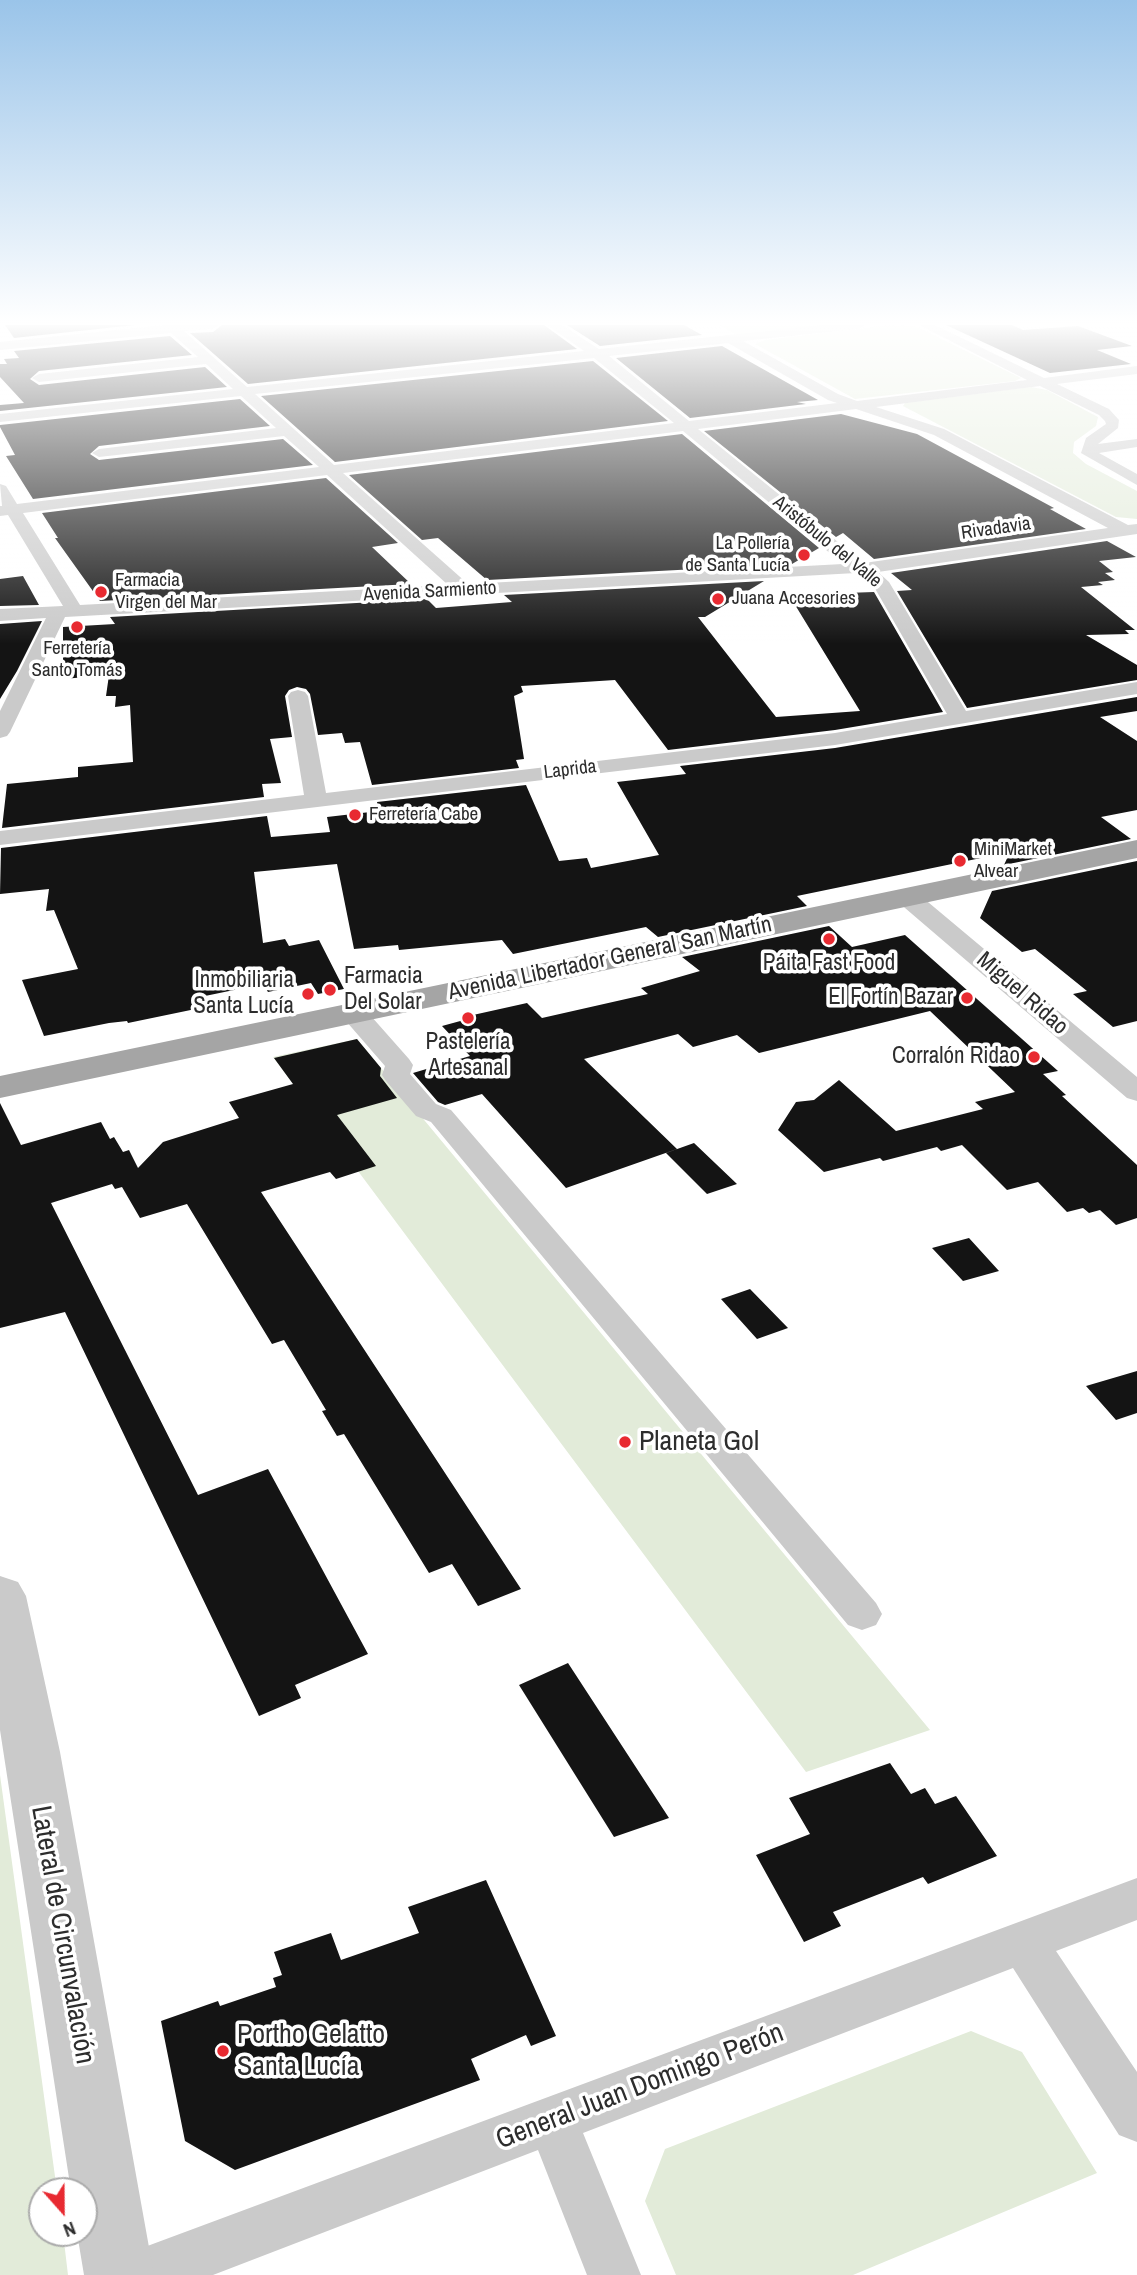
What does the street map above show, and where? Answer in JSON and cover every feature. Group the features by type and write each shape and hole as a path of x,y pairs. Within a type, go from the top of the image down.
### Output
{"main road":[{"name":"Avenida Libertador General San Martín","path":"0,1087 1137,849"}],"street":[{"path":"99,453 286,431"},
{"path":"287,431 464,590"},
{"path":"6,511 643,431"},
{"name":"Aristóbulo del Valle","path":"691,431 880,582 960,718"},
{"path":"936,431 1132,530"},
{"path":"1087,450 1094,438 1106,431"},
{"path":"1087,450 1137,443"},
{"path":"1087,450 1089,454 1137,480"},
{"path":"0,489 6,511 66,611 0,732"},
{"name":"Rivadavia","path":"861,568 1132,530"},
{"name":"Avenida Sarmiento","path":"0,615 861,568"},
{"name":"Laprida","path":"0,838 835,738 1137,688"},
{"path":"298,696 316,800"},
{"name":"Miguel Ridao","path":"907,897 1137,1092"},
{"path":"353,1013 399,1065 396,1074 426,1110 441,1116 862,1614"},
{"name":"Lateral de Circunvalación","path":"0,1596 32,1752 119,2275"},
{"name":"General Juan Domingo Perón","path":"142,2275 1137,1899"},
{"path":"1023,1942 1137,2117"},
{"path":"552,2120 614,2275"}],"green space":[{"path":"951,431 1089,431 1074,442 1073,453 1086,464 1137,491 1137,519 1116,517"},
{"name":"Planeta Gol","path":"357,1039 930,1730 806,1772 273,1057"},
{"path":"0,1775 55,2177 28,2177 28,2247 65,2247 68,2275 0,2275"},
{"path":"971,2031 1022,2052 1097,2173 853,2275 676,2275 645,2201 665,2149"}],"building":[{"path":"2,431 226,431 99,446 90,454 99,460 283,439 313,465 33,499 6,456 15,455"},
{"path":"300,431 585,431 335,462"},
{"path":"704,431 906,431 917,434 1054,508 1050,509 1086,529 874,559 843,533 836,537"},
{"path":"682,434 819,548 792,564 487,580 438,538 422,540 349,475"},
{"path":"326,478 398,543 372,547 411,584 100,601 55,538 58,538 42,513"},
{"path":"1107,541 1136,557 1099,561 1113,572 1105,573 1115,580 1098,582 1103,585 1081,587 1135,630 1125,630 1129,634 1086,635 1137,665 1137,680 967,708 897,591 912,590 891,573"},
{"path":"23,576 39,605 0,606 0,579"},
{"path":"764,581 705,617 698,617 776,717 860,711 789,595 874,592 943,712 835,730 668,750 615,680 521,686 523,692 514,696 524,759 516,760 519,768 372,785 360,742 345,743 342,733 318,735 310,694 306,689 297,687 289,690 285,696 292,737 270,739 281,783 262,784 264,797 2,828 7,784 78,777 78,767 133,762 130,705 115,707 116,696 106,696 109,675 63,679 63,627 115,624 110,617 427,599 436,608 512,602 504,595"},
{"path":"42,621 17,671 0,699 0,624"},
{"path":"1137,697 1137,711 1100,717 1137,741 1137,810 1101,817 1131,839 1004,865 1010,852 797,896 807,906 658,937 646,927 513,954 502,940 399,950 398,945 354,949 337,864 254,872 263,943 285,939 289,946 319,940 344,989 318,994 311,983 268,992 263,984 205,996 210,1006 128,1023 109,1023 44,1036 22,980 78,969 54,910 46,911 49,889 0,894 1,848 267,816 271,837 330,832 327,817 379,811 377,802 526,785 559,861 587,858 591,868 659,855 617,782 686,774 680,766 835,748"},
{"path":"1137,861 1137,1021 1113,1027 1073,994 1087,991 1035,949 1022,952 980,918 992,891"},
{"path":"829,926 852,947 905,935 1058,1071 1043,1074 1066,1095 1062,1096 1137,1165 1137,1218 1116,1225 1100,1210 1089,1213 1083,1208 1067,1212 1038,1182 1007,1190 962,1145 941,1151 937,1147 883,1161 880,1158 824,1172 778,1130 796,1102 814,1100 839,1080 896,1131 983,1109 975,1102 1015,1092 930,1011 759,1053 737,1035 693,1047 678,1034 584,1059 677,1149 566,1188 482,1094 445,1105 438,1102 413,1073 470,1056 442,1026 475,1017 473,1015 527,1003 542,1018 648,994 641,988 700,971 682,957"},
{"path":"357,1039 381,1068 380,1076 397,1098 337,1115 376,1166 336,1179 330,1172 261,1192 521,1589 478,1606 452,1564 429,1573 344,1434 337,1436 322,1411 326,1410 284,1340 272,1344 187,1204 140,1218 122,1187 115,1189 112,1184 51,1203 198,1495 268,1469 368,1654 295,1685 301,1698 259,1716 65,1312 0,1328 0,1103 21,1145 101,1122 110,1139 114,1137 123,1152 129,1150 138,1168 163,1142 239,1118 229,1102 293,1084 274,1058"},
{"path":"694,1143 737,1184 707,1194 666,1153"},
{"path":"969,1238 999,1271 963,1281 932,1248"},
{"path":"750,1289 788,1328 757,1339 721,1299"},
{"path":"1137,1371 1137,1413 1116,1420 1086,1386"},
{"path":"568,1663 669,1818 614,1837 519,1685"},
{"path":"890,1763 911,1794 925,1788 935,1804 956,1796 997,1856 928,1884 923,1877 833,1912 841,1926 804,1942 756,1855 810,1834 789,1798"},
{"path":"486,1880 556,2036 531,2046 526,2035 471,2059 480,2080 235,2170 185,2141 161,2021 218,2001 220,2006 276,1987 273,1978 282,1975 274,1952 331,1933 341,1960 419,1933 408,1907"}],"place":[{"name":"La Pollería de Santa Lucía","path":"804,555"},
{"name":"Farmacia Virgen del Mar","path":"101,592"},
{"name":"Juana Accesories","path":"718,599"},
{"name":"Ferretería Santo Tomás","path":"77,627"},
{"name":"Ferretería Cabe","path":"355,815"},
{"name":"MiniMarket Alvear","path":"960,861"},
{"name":"Páita Fast Food","path":"829,939"},
{"name":"Farmacia Del Solar","path":"330,990"},
{"name":"Inmobiliaria Santa Lucía","path":"308,994"},
{"name":"El Fortín Bazar","path":"967,998"},
{"name":"Pastelería Artesanal","path":"468,1018"},
{"name":"Corralón Ridao","path":"1034,1057"},
{"name":"Planeta Gol","path":"625,1442"},
{"name":"Portho Gelatto Santa Lucía","path":"223,2051"}]}
